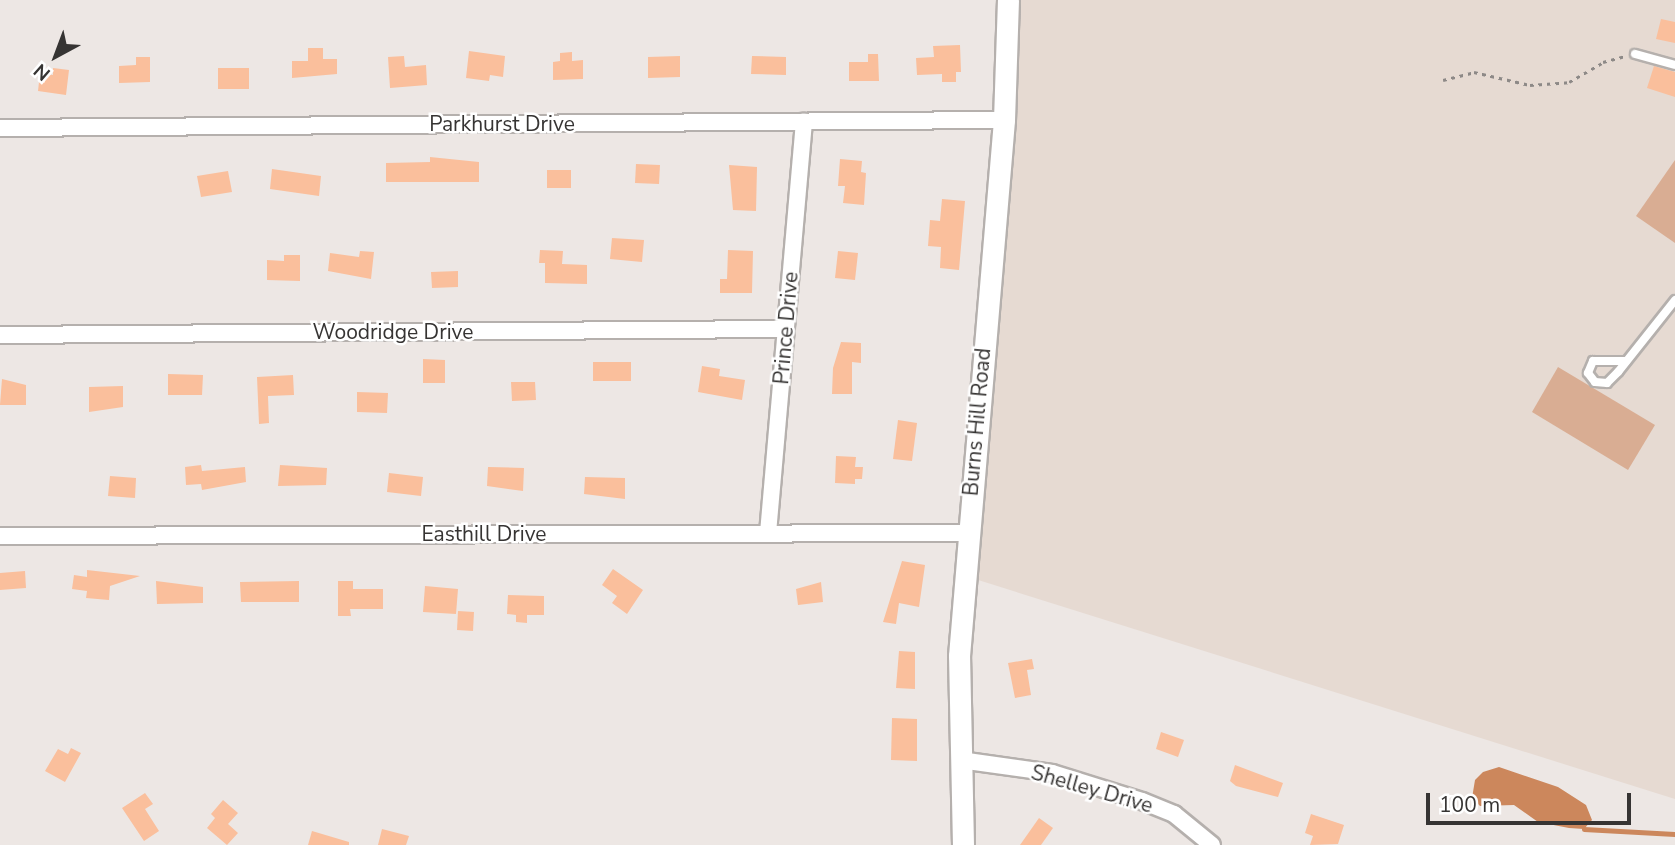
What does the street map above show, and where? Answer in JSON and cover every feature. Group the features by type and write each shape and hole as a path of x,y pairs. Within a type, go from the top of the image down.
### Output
{"street":[{"name":"Burns Hill Road","path":"963,845 959,656 1004,120 1008,0"},
{"name":"Parkhurst Drive","path":"0,128 1004,120"},
{"name":"Prince Drive","path":"768,533 804,122"},
{"name":"Woodridge Drive","path":"0,335 786,329"},
{"name":"Easthill Drive","path":"0,536 968,533"},
{"name":"Shelley Drive","path":"960,760 1052,773 1142,801 1174,814 1212,845"}],"lane":[{"path":"1635,54 1675,65"},
{"path":"1626,360 1593,361 1587,373 1595,382 1607,383 1626,360 1675,300"}],"path":[{"path":"1443,80 1474,72 1530,85 1569,82 1603,62 1635,54"}],"shaded area":[{"path":"1020,0 1675,0 1675,799 975,579"},
{"path":"1675,160 1675,243 1636,216"},
{"path":"1558,367 1655,425 1628,470 1532,412"},
{"path":"1499,767 1558,787 1586,805 1592,820 1584,829 1569,828 1538,822 1514,805 1480,806 1472,798 1475,780 1483,772"}],"building":[{"path":"1661,19 1675,22 1675,43 1656,39"},
{"path":"960,45 961,72 956,72 956,82 942,82 942,74 917,75 916,58 934,57 933,46"},
{"path":"308,48 323,48 323,59 337,59 337,74 292,78 292,61 308,61"},
{"path":"469,51 505,56 503,77 490,75 489,81 466,78"},
{"path":"572,52 572,61 583,60 583,79 553,80 553,62 560,61 560,53"},
{"path":"868,54 878,54 879,81 849,81 849,62 868,62"},
{"path":"404,56 405,67 426,65 427,85 390,88 388,57"},
{"path":"680,56 680,77 648,78 648,57"},
{"path":"752,56 786,57 786,75 751,74"},
{"path":"136,57 150,57 150,82 119,83 119,66 136,65"},
{"path":"1654,66 1675,72 1675,97 1647,88"},
{"path":"53,68 69,70 66,95 38,91 40,73 53,75"},
{"path":"218,68 249,68 249,89 218,89"},
{"path":"430,157 479,162 479,182 386,182 386,163 430,162"},
{"path":"840,159 862,161 861,172 866,173 864,205 843,203 845,186 838,186"},
{"path":"636,164 660,165 659,184 635,183"},
{"path":"729,165 757,167 756,211 733,210"},
{"path":"272,169 321,176 319,196 270,189"},
{"path":"547,170 571,170 571,188 547,188"},
{"path":"228,171 232,192 201,197 197,176"},
{"path":"942,199 965,201 959,270 940,268 941,247 928,246 930,220 940,221"},
{"path":"612,238 644,240 642,262 610,259"},
{"path":"540,250 563,251 562,264 587,265 587,284 545,283 545,263 539,263"},
{"path":"728,250 753,251 752,293 720,293 720,279 727,279"},
{"path":"360,251 374,252 371,279 328,271 330,253 359,257"},
{"path":"838,251 858,253 855,280 835,278"},
{"path":"284,255 300,255 300,281 267,280 267,260 284,261"},
{"path":"458,271 458,287 432,288 431,272"},
{"path":"841,342 861,343 861,363 852,362 852,394 832,394 833,368"},
{"path":"423,359 445,360 445,383 423,383"},
{"path":"593,362 631,362 631,381 593,381"},
{"path":"702,366 720,369 719,376 745,380 742,400 698,392"},
{"path":"168,374 203,375 202,395 168,395"},
{"path":"293,375 294,395 268,396 269,423 259,424 257,377"},
{"path":"2,379 26,385 26,405 0,405"},
{"path":"511,382 535,382 536,400 512,401"},
{"path":"123,386 123,407 89,412 89,387"},
{"path":"357,392 388,393 387,413 357,412"},
{"path":"898,420 917,423 912,461 893,459"},
{"path":"836,456 856,457 855,467 863,467 862,479 855,479 855,484 835,483"},
{"path":"201,465 202,471 245,467 246,482 202,490 201,484 186,485 185,467"},
{"path":"280,465 327,468 326,485 278,486"},
{"path":"488,467 524,468 523,491 487,486"},
{"path":"389,473 423,477 421,496 387,492"},
{"path":"110,476 136,478 135,498 108,496"},
{"path":"585,477 625,478 625,499 584,494"},
{"path":"902,561 925,565 919,607 899,603 896,624 883,622"},
{"path":"613,569 643,590 627,614 612,603 617,596 602,585"},
{"path":"87,570 140,576 110,586 109,600 86,598 87,591 72,589 74,575 87,577"},
{"path":"25,571 26,588 0,590 0,573"},
{"path":"156,581 203,587 203,603 157,604"},
{"path":"299,581 299,602 241,602 240,582"},
{"path":"338,581 353,581 353,589 383,589 383,609 350,609 351,616 338,616"},
{"path":"821,582 823,602 798,605 796,589"},
{"path":"425,586 458,589 456,614 423,612"},
{"path":"508,595 544,596 544,615 527,615 527,623 516,622 516,615 507,614"},
{"path":"458,611 474,612 473,631 457,630"},
{"path":"899,651 915,652 915,689 896,688"},
{"path":"1032,659 1034,669 1027,670 1031,695 1015,698 1008,663"},
{"path":"892,718 917,719 917,761 891,760"},
{"path":"1161,732 1184,740 1178,757 1156,749"},
{"path":"71,748 81,753 65,782 45,771 58,749 68,754"},
{"path":"1235,765 1283,783 1278,797 1236,786 1230,781"},
{"path":"145,793 153,804 145,809 159,831 144,841 122,808"},
{"path":"223,800 238,813 228,824 238,833 227,845 207,828 215,818 211,814"},
{"path":"1311,814 1344,825 1338,844 1310,845 1313,836 1305,833"},
{"path":"1039,818 1053,828 1041,845 1020,845"},
{"path":"382,829 409,836 406,845 378,845"},
{"path":"312,831 349,842 349,845 308,845"}],"waterway":[{"path":"1584,829 1675,834"}]}
